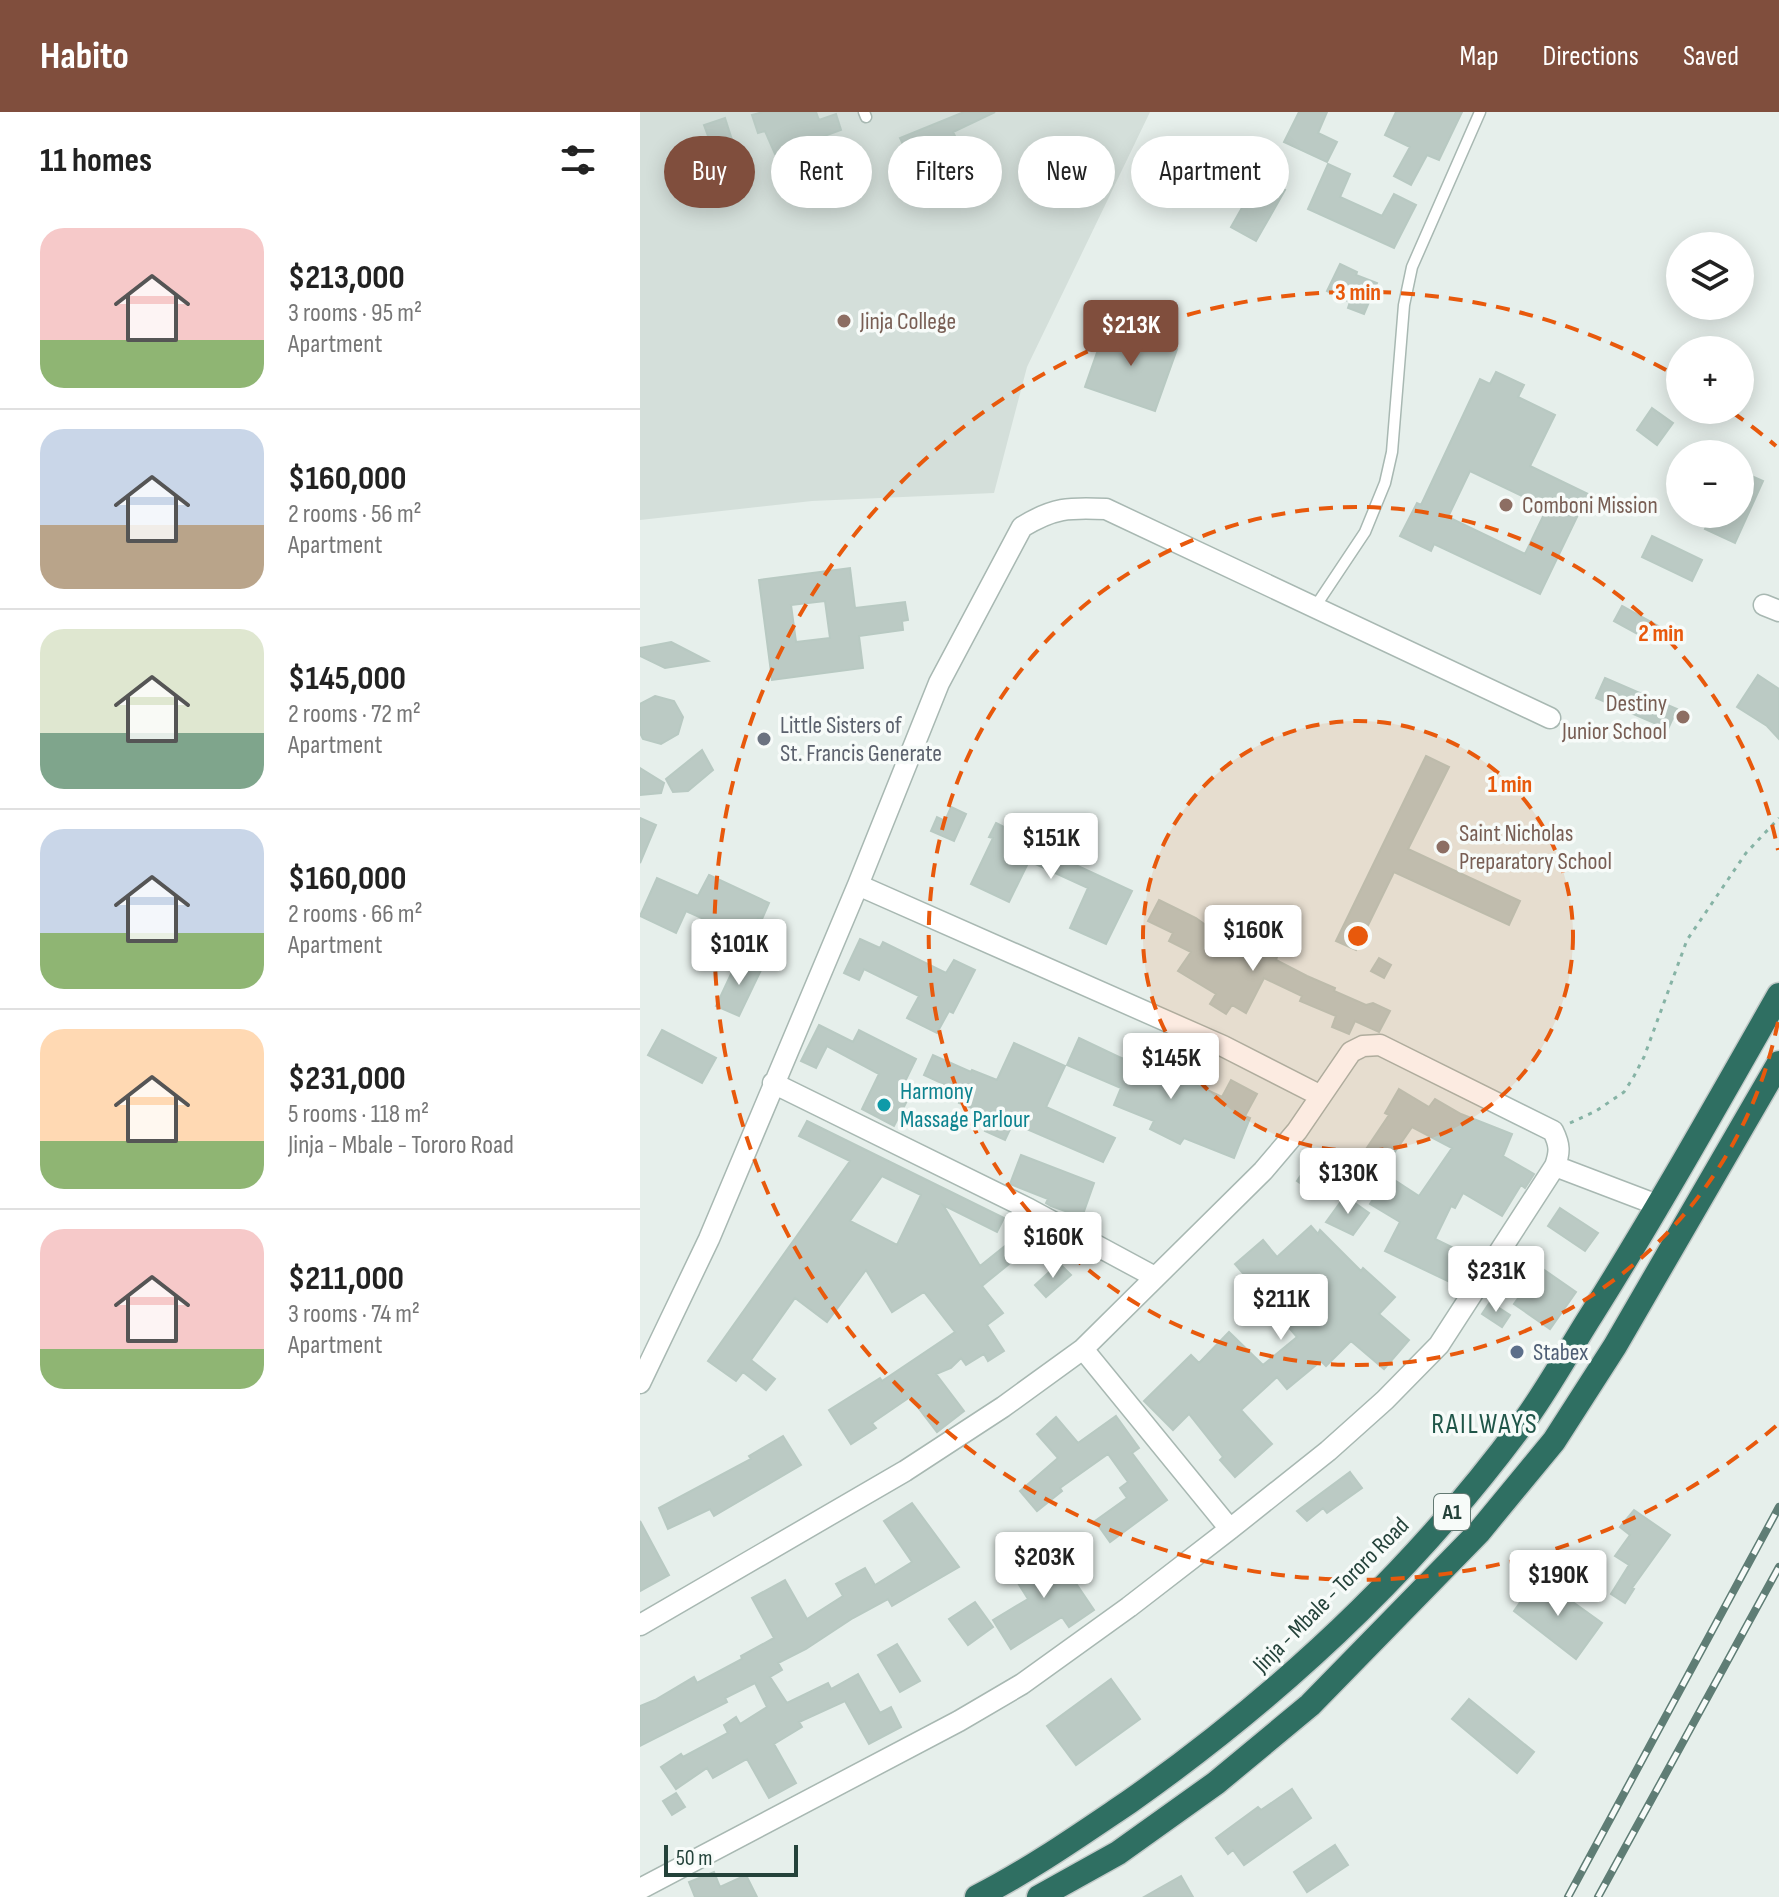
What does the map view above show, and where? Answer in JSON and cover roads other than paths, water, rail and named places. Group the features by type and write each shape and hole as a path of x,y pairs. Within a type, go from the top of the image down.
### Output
{"highway":[{"name":"Jinja - Mbale - Tororo Road","path":"977,1897 1091,1828 1184,1763 1266,1698 1362,1608 1447,1518 1524,1422 1660,1206 1779,995"},
{"name":"A1","path":"1039,1897 1118,1853 1216,1783 1310,1705 1479,1532 1554,1441 1615,1346 1779,1063"}],"street":[{"path":"640,1383 709,1239 939,683 1022,527 1046,513 1077,507 1106,509 1550,718"},
{"path":"858,885 1223,1046 1319,1095"},
{"path":"640,1625 905,1471 1003,1407 1083,1349 1263,1171 1297,1131 1351,1052 1363,1046 1380,1045 1553,1131 1560,1153 1555,1166 1439,1345 1385,1400 1328,1451 1129,1607 1022,1684 959,1721 640,1889"},
{"path":"773,1083 1029,1209 1155,1277"},
{"path":"1555,1166 1660,1206"},
{"path":"1083,1349 1230,1529"}],"lane":[{"path":"1315,607 1365,532 1385,483 1392,452 1404,305 1412,267 1480,112"}],"railway":[{"path":"1568,1897 1779,1507"},
{"path":"1598,1897 1779,1567"}],"place":[{"name":"Jinja College","path":"844,321"},
{"name":"Comboni Mission","path":"1506,505"},
{"name":"Destiny Junior School","path":"1683,717"},
{"name":"Little Sisters of St. Francis Generate","path":"764,739"},
{"name":"Saint Nicholas Preparatory School","path":"1443,847"},
{"name":"Harmony Massage Parlour","path":"884,1105"},
{"name":"Stabex","path":"1517,1352"}],"district":[{"name":"RAILWAYS","path":"1485,1424"}]}
